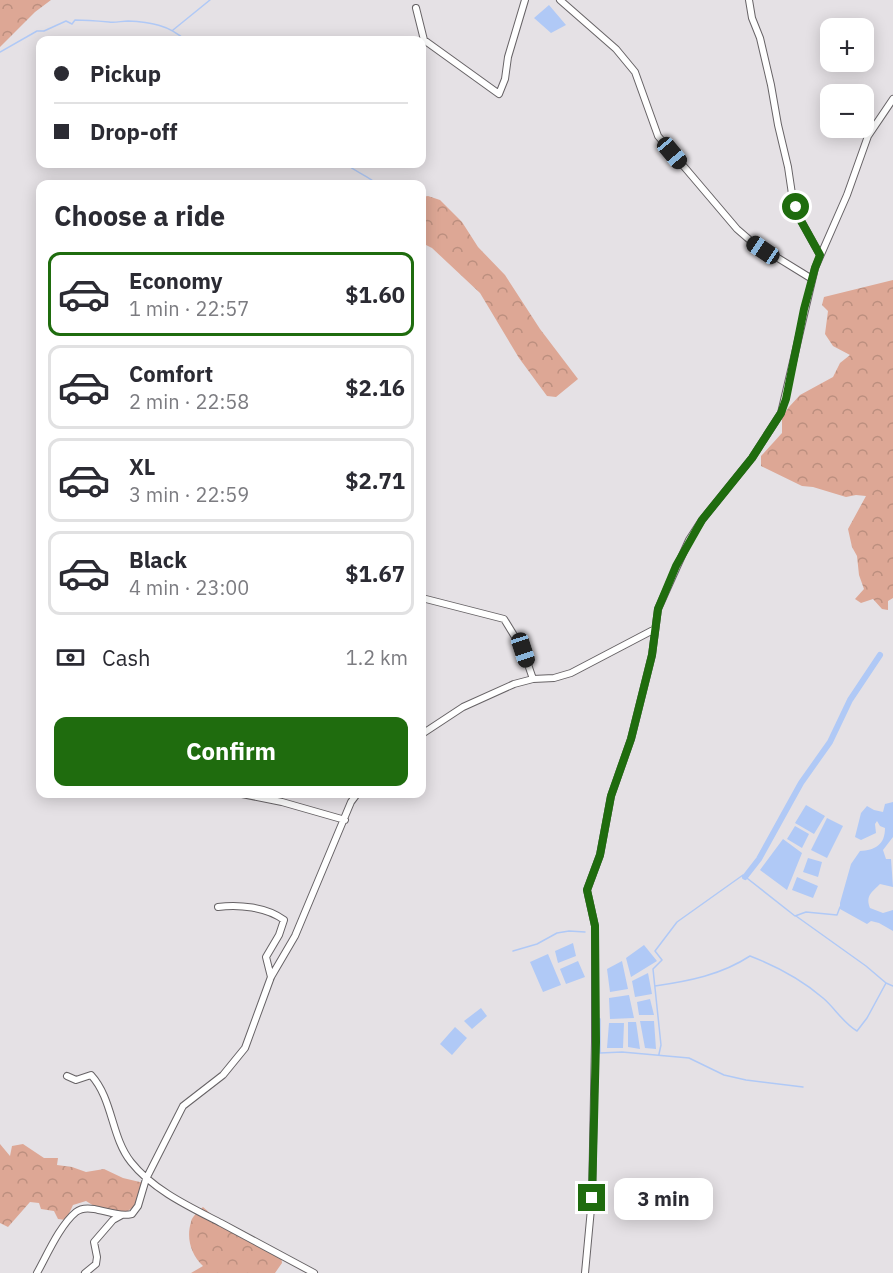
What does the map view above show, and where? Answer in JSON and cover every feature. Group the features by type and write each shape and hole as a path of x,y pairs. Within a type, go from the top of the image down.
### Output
{"street":[{"path":"426,41 499,94 525,0"},
{"path":"560,0 616,49 635,72 658,136 736,229 752,243 812,279"},
{"path":"749,0 771,85 792,194 800,219 820,255"},
{"path":"416,8 423,36"},
{"path":"585,1273 592,1198 596,1042 595,926 587,890 600,855 611,796 631,739 652,655 658,609 689,540 702,520 752,458 781,413 786,399 804,309 820,255 847,195 868,136 893,99"},
{"path":"426,599 504,619 523,650 532,679"},
{"path":"426,731 463,707 514,684 571,673 656,629"},
{"path":"262,798 345,820"},
{"path":"37,1273 52,1245 75,1213 82,1209 92,1208 123,1215 132,1214 138,1206 146,1179 183,1106 223,1075 245,1048 271,977 295,936 354,798"},
{"path":"218,907 233,905 276,914 284,920 279,935 266,957 271,977"},
{"path":"67,1076 76,1080 91,1075 102,1093 116,1134 129,1161 146,1179 196,1210 314,1273"},
{"path":"85,1273 96,1264 94,1242 113,1220 123,1215"}],"green space":[{"path":"0,0 51,0 35,12 0,47"},
{"path":"426,196 440,200 462,222 478,247 505,275 540,329 578,379 556,397 547,396 519,358 480,293 426,245"},
{"path":"893,280 893,598 888,601 888,610 882,609 873,599 861,603 855,599 864,589 848,529 866,496 846,497 802,486 761,466 761,456 782,433 782,417 789,407 800,395 833,377 840,363 850,355 833,346 825,334 828,311 822,305 824,297"},
{"path":"0,1144 10,1156 12,1146 23,1144 44,1158 58,1158 57,1165 86,1172 104,1169 123,1178 144,1183 136,1205 125,1213 99,1209 86,1201 73,1205 66,1220 58,1219 54,1211 41,1209 39,1203 30,1202 8,1227 0,1223"},
{"path":"203,1207 231,1232 281,1255 282,1263 275,1273 191,1273 203,1266 193,1251 189,1234 192,1220"}],"water":[{"path":"549,5 566,25 551,33 534,18"},
{"path":"893,802 893,837 883,850 886,859 891,859 893,887 880,884 870,894 868,900 870,908 883,913 893,910 893,931 879,923 871,921 867,924 840,909 840,903 851,864 860,851 878,846 885,834 885,828 877,821 876,833 861,840 855,837 861,813 867,806 883,812 885,804"},
{"path":"806,805 825,816 814,834 795,823"},
{"path":"827,818 843,826 827,858 811,850"},
{"path":"795,826 809,834 802,848 787,839"},
{"path":"783,839 802,853 787,890 760,870"},
{"path":"808,858 822,862 818,877 803,872"},
{"path":"797,877 818,886 813,898 792,890"},
{"path":"573,943 576,956 558,963 555,951"},
{"path":"644,945 657,961 631,977 626,958"},
{"path":"548,954 561,985 543,992 530,962"},
{"path":"578,961 585,977 566,984 560,969"},
{"path":"622,961 628,989 610,992 607,969"},
{"path":"648,973 652,994 635,997 632,981"},
{"path":"629,995 634,1018 610,1019 609,998"},
{"path":"650,999 654,1015 639,1015 637,1002"},
{"path":"481,1008 487,1016 472,1029 464,1021"},
{"path":"640,1021 654,1021 656,1049 645,1048"},
{"path":"628,1022 636,1022 640,1049 628,1047"},
{"path":"609,1023 624,1023 623,1048 607,1048"},
{"path":"455,1027 467,1038 452,1055 440,1044"}],"waterway":[{"path":"173,30 210,0"},
{"path":"0,52 37,31 44,31 66,21 72,24 75,20 151,23 180,36"},
{"path":"352,168 371,180"},
{"path":"745,877 759,859 801,783 830,742 850,700 880,655"},
{"path":"659,1054 661,1045 653,969 662,960 655,951 677,922 743,875 795,916 806,912 837,915 840,907"},
{"path":"796,916 893,986"},
{"path":"513,951 537,944 557,933 585,932"},
{"path":"655,986 704,976 728,968 750,956 798,979 823,998 847,1024 857,1031 867,1018 886,983"},
{"path":"598,1018 600,1019 600,1053 622,1052 689,1058 724,1075 803,1087"}],"route":[{"path":"592,1198 596,1042 595,926 587,890 600,855 611,796 631,739 652,655 658,609 689,540 702,520 752,458 774,426 786,399 804,309 820,255 796,207"}]}
